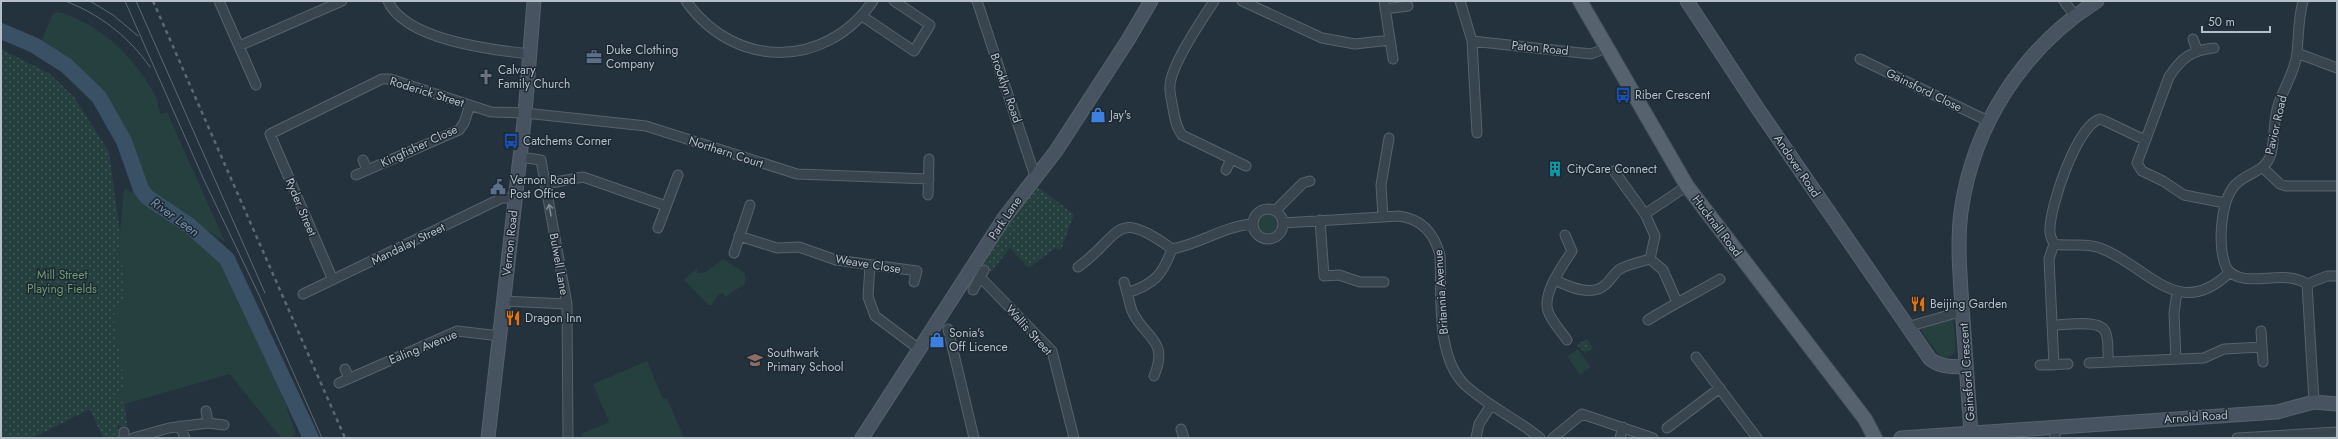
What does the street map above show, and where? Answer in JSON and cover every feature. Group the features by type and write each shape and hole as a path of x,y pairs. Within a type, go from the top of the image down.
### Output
{"main road":[{"name":"Hucknall Road","path":"1580,1 1687,186 1865,419 1875,438"}],"street":[{"path":"219,1 256,86"},
{"path":"239,46 342,1"},
{"path":"388,1 401,19 416,28 478,48 530,54"},
{"name":"Vernon Road","path":"488,438 525,113 534,1"},
{"path":"686,1 697,17 718,35 743,47 771,53 794,52 820,45 844,32 862,16 873,1"},
{"path":"862,16 914,51 930,25 894,1"},
{"name":"Brooklyn Road","path":"977,1 1035,176"},
{"name":"Park Lane","path":"866,436 1004,218 1019,196 1056,151 1128,40 1151,1"},
{"path":"1214,1 1194,32 1174,72 1170,85 1176,125 1182,135 1246,166"},
{"path":"1242,1 1322,38 1356,44 1390,40"},
{"path":"1460,1 1472,41 1477,133"},
{"name":"Andover Road","path":"1687,1 1756,106 1930,359 1936,364 1966,367"},
{"path":"2064,1 2075,16"},
{"name":"Gainsford Crescent","path":"1971,433 1959,256 1961,213 1974,157 1988,121 2001,97 2028,60 2055,32 2097,1"},
{"name":"Pavior Road","path":"2230,272 2226,265 2222,250 2226,203 2235,185 2263,168 2270,156 2277,107 2297,53 2297,24 2303,1"},
{"path":"1393,59 1385,5 1408,6"},
{"path":"2193,39 2198,50"},
{"name":"Paton Road","path":"1472,41 1591,54 1606,48"},
{"path":"2214,48 2198,50 2180,62 2169,77 2137,159 2139,167 2142,171 2163,181 2184,195 2226,203"},
{"path":"2297,53 2337,68"},
{"name":"Gainsford Close","path":"1860,60 1988,121"},
{"name":"Roderick Street","path":"270,134 382,79 390,79 491,112 525,113"},
{"name":"Kingfisher Close","path":"356,175 459,130 470,105"},
{"name":"Northern Court","path":"525,113 646,126 797,174 928,179"},
{"path":"2054,364 2049,259 2054,244 2050,230 2059,184 2073,153 2092,124 2100,119 2105,120 2144,140"},
{"name":"Ryder Street","path":"270,134 333,280"},
{"path":"1382,217 1381,185 1389,138"},
{"name":"Bulwell Lane","path":"520,157 541,160 566,304 568,438"},
{"path":"928,195 929,159"},
{"path":"1226,170 1231,159"},
{"path":"363,160 367,170"},
{"path":"2263,168 2280,184 2286,186 2337,186"},
{"path":"1614,172 1645,214 1655,236 1650,259"},
{"path":"658,228 678,175"},
{"path":"545,184 583,177 666,206"},
{"path":"1275,211 1303,182 1310,181"},
{"path":"1645,214 1687,186"},
{"name":"Mandalay Street","path":"303,294 502,198 515,198"},
{"path":"734,252 750,205"},
{"path":"1267,209 1275,211 1283,223 1277,236 1268,239 1256,233 1253,224 1258,212 1267,209"},
{"name":"Britannia Avenue","path":"1283,223 1382,217 1410,218 1421,223 1437,243 1440,256 1444,342 1448,357 1455,372 1465,384 1491,405 1540,438"},
{"path":"1320,220 1324,276 1339,275 1360,282 1384,282"},
{"path":"1078,267 1095,255 1108,238 1127,228 1146,231 1172,249 1190,246 1225,229 1253,224"},
{"path":"1565,235 1572,251 1559,271 1546,300 1548,312 1567,340"},
{"name":"Weave Close","path":"739,236 777,248 799,248 836,260 917,271 914,282"},
{"path":"2054,244 2098,247 2158,285 2177,292 2196,292 2206,289 2217,283 2230,272 2247,279 2292,276 2307,284 2327,276 2337,276"},
{"path":"1127,293 1144,287 1156,279 1165,267 1172,249"},
{"path":"1555,280 1568,287 1585,290 1597,290 1605,286 1619,270 1650,259"},
{"path":"1650,259 1663,270 1676,302"},
{"path":"870,265 868,296 875,316 920,349"},
{"name":"Wallis Street","path":"973,290 982,274 1052,351 1074,438"},
{"path":"1648,320 1676,302 1689,298 1720,279"},
{"path":"1124,282 1134,314 1156,344 1159,364 1154,376"},
{"path":"2307,284 2314,402"},
{"path":"2176,359 2174,313 2177,292"},
{"path":"504,301 566,304"},
{"path":"1909,328 1914,325 1963,311"},
{"path":"2052,325 2095,323 2101,326 2106,332 2108,362"},
{"path":"948,329 974,438"},
{"name":"Ealing Avenue","path":"339,383 457,331 500,336"},
{"path":"2261,331 2263,362"},
{"path":"2089,363 2204,358 2224,349 2262,347"},
{"path":"1696,358 1758,438"},
{"path":"2040,365 2068,364"},
{"path":"345,369 349,378"},
{"path":"1667,428 1720,388"},
{"name":"Arnold Road","path":"1901,438 1971,433 2055,432 2277,412 2314,402 2337,404"},
{"path":"1476,438 1479,424 1491,405"},
{"path":"206,411 208,422"},
{"path":"1553,438 1582,414 1653,438"},
{"path":"133,438 180,426 208,422 224,425"},
{"path":"180,426 185,438"},
{"path":"1620,438 1623,427"},
{"path":"1181,429 1184,438"},
{"path":"2237,438 2337,432"}],"green space":[{"path":"59,12 75,18 103,34 128,56 148,82 156,97 161,114 167,112 225,242 141,188 134,175 125,147 112,121 94,98 73,76 38,49 53,13"},
{"name":"Mill Street Playing Fields","path":"1,49 50,74 74,97 109,152 120,233 118,254 124,270 126,298 113,316 125,386 115,396 125,404 127,427 118,425 118,438 103,438 90,409 33,438 1,438"},
{"path":"1035,185 1074,214 1061,250 1055,248 1029,268 1010,248 991,272 982,264 1008,220"},
{"path":"124,189 140,195 229,257 268,353 296,434 290,438 281,438 230,374 125,404 115,396 113,316 126,298 124,270 118,254"},
{"path":"1264,214 1272,214 1278,220 1278,228 1272,234 1264,234 1258,228 1258,220"},
{"path":"723,259 745,273 746,283 725,297 724,293 719,294 712,305 708,305 684,280 697,268 698,273 706,272"},
{"path":"1953,318 1956,350 1952,355 1946,358 1940,356 1922,332 1922,328"},
{"path":"1587,339 1593,348 1585,353 1577,345"},
{"path":"1578,349 1591,367 1580,375 1567,356"},
{"path":"647,361 663,399 667,398 684,438 583,438 581,434 609,422 593,384"}],"waterway":[{"name":"River Leen","path":"1,31 34,45 67,66 99,97 124,141 141,189 147,197 190,226 227,259 311,438"}],"tram line":[{"path":"65,1 78,6 113,28 133,46 150,67"},
{"path":"90,1 113,15 138,36"},
{"path":"125,1 204,180 259,295 322,438"},
{"path":"136,1 265,293"}],"railway":[{"path":"153,1 345,438"}],"place":[{"name":"Duke Clothing Company","path":"594,57"},
{"name":"Calvary Family Church","path":"486,77"},
{"name":"Riber Crescent","path":"1623,95"},
{"name":"Jay's","path":"1098,115"},
{"name":"Catchems Corner","path":"511,141"},
{"name":"CityCare Connect","path":"1555,169"},
{"name":"Vernon Road Post Office","path":"498,187"},
{"name":"Beijing Garden","path":"1918,304"},
{"name":"Dragon Inn","path":"513,318"},
{"name":"Sonia's Off Licence","path":"937,340"},
{"name":"Southwark Primary School","path":"755,360"}]}
